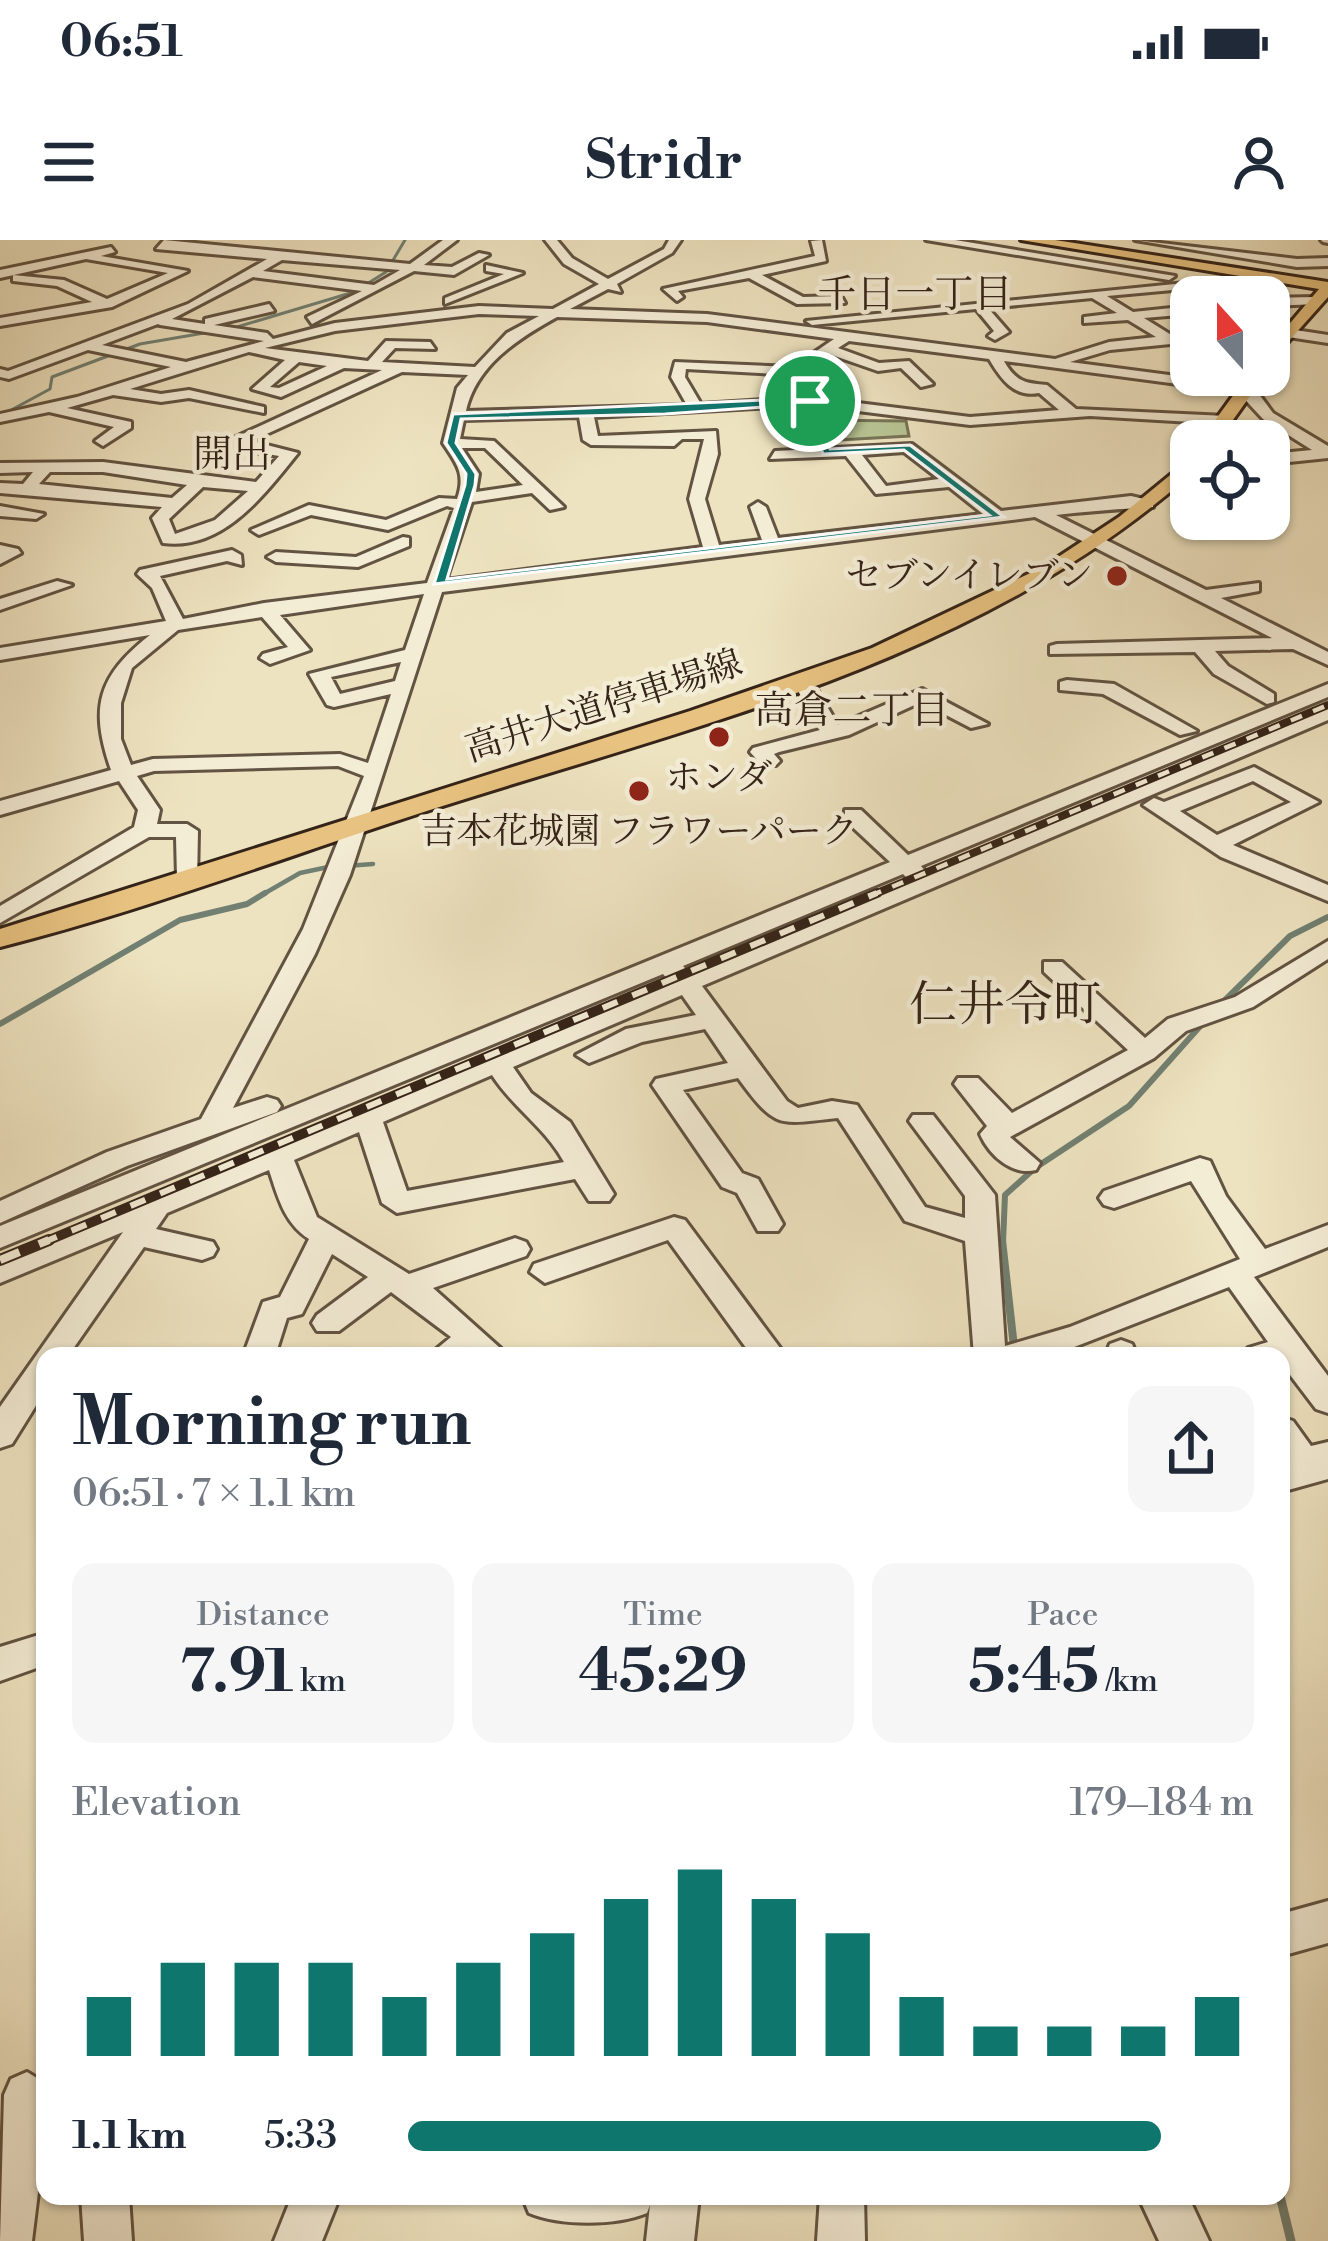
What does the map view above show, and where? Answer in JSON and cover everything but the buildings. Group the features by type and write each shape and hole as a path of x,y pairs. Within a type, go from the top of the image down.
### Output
{"main road":[{"path":"1028,240 1264,276"},
{"path":"1290,280 1328,287"},
{"path":"1290,319 1328,287"},
{"path":"1226,420 1242,396"},
{"name":"高井大道停車場線","path":"2,930 188,878 802,680 975,609 1096,542 1170,484"}],"street":[{"path":"147,243 168,240"},
{"path":"168,240 160,247 208,255 454,271 487,261 517,273 449,301"},
{"path":"92,308 276,340 375,290 452,240"},
{"path":"1,420 324,329 478,310 551,312 647,304 655,309 599,286 545,255 548,240"},
{"path":"213,1125 224,1094 314,931 376,773 440,584 471,474 451,443 464,388 512,336 668,251 675,240"},
{"path":"932,240 1170,276"},
{"path":"990,249 1006,240"},
{"path":"1088,264 1125,240"},
{"path":"1141,240 1328,262"},
{"path":"1304,243 1328,240"},
{"path":"676,297 669,289 822,258 817,241"},
{"path":"129,245 24,268 0,272 129,245"},
{"path":"1184,276 1218,251 1281,245"},
{"path":"0,322 108,304 149,291 182,271 91,259 99,252"},
{"path":"768,268 751,256 795,262"},
{"path":"0,373 9,375 159,321 249,278 277,258"},
{"path":"211,268 259,266 277,258 368,272"},
{"path":"1308,263 1328,274"},
{"path":"24,268 10,275 60,283 108,304"},
{"path":"751,274 801,302 938,297 996,304"},
{"path":"1295,281 1328,274"},
{"path":"249,278 375,290"},
{"path":"249,278 286,290 279,292"},
{"path":"483,290 507,295 525,284"},
{"path":"599,286 647,304 782,326 1170,376"},
{"path":"782,326 1170,288"},
{"path":"1096,295 1169,340"},
{"path":"426,296 478,310"},
{"path":"1290,302 1314,301"},
{"path":"979,305 1002,332 995,336"},
{"path":"193,326 269,308"},
{"path":"1089,320 1170,312"},
{"path":"313,361 331,348 325,345 324,329"},
{"path":"1290,333 1328,339"},
{"path":"0,335 26,336"},
{"path":"695,407 678,377 680,365 765,377 796,370 848,336 939,339 1054,362 1100,348 1169,340"},
{"path":"50,341 187,365"},
{"path":"373,364 391,344 430,346"},
{"path":"245,349 343,364 482,372"},
{"path":"830,350 878,367 904,364 926,384"},
{"path":"994,356 1017,386 1027,391 1042,388 1073,414"},
{"path":"295,358 259,389 281,393 343,364"},
{"path":"199,482 160,518 169,538 179,540 219,526 290,453 249,448 241,440 401,367"},
{"path":"713,368 737,421 797,421"},
{"path":"112,391 161,398 189,394 259,410"},
{"path":"1255,396 1268,416 1324,454 1328,478"},
{"path":"456,416 586,415 810,401 970,421 1073,414 1226,420"},
{"path":"810,401 821,436 850,450 882,490 948,483"},
{"path":"47,409 126,425 103,441"},
{"path":"586,415 591,440 674,441 675,434 711,434 713,455 698,484 697,500 713,552"},
{"path":"776,456 821,436"},
{"path":"451,443 487,443 556,507"},
{"path":"850,450 907,447 998,517"},
{"path":"0,450 36,449"},
{"path":"1290,457 1324,454"},
{"path":"36,514 0,508 14,489 46,467"},
{"path":"0,468 103,467 160,480 258,487"},
{"path":"259,530 309,510 388,525 445,501 535,488"},
{"path":"14,489 81,489 122,500 173,503"},
{"path":"0,654 264,608 440,584 1037,512 1147,504"},
{"path":"758,507 772,545"},
{"path":"1037,512 1328,659"},
{"path":"887,530 900,548"},
{"path":"276,557 358,562 403,542"},
{"path":"0,550 12,553 0,560"},
{"path":"176,624 172,605 146,574 232,554 236,561"},
{"path":"358,562 364,594"},
{"path":"0,605 64,585"},
{"path":"1203,596 1253,587"},
{"path":"264,608 301,650 270,658"},
{"path":"145,830 149,810 122,770 111,740 118,674 176,624"},
{"path":"1057,650 1296,643"},
{"path":"1203,649 1221,670 1267,698"},
{"path":"405,685 334,701 320,674 413,654"},
{"path":"802,680 832,732"},
{"path":"0,1272 689,982 908,866 1187,731 1310,682 1328,690"},
{"path":"1067,686 1107,688 1187,731"},
{"path":"908,866 1328,690"},
{"path":"770,761 760,752 832,732 922,695 978,724"},
{"path":"0,1238 213,1125 655,956 908,866 1133,795 1328,713"},
{"path":"0,808 122,770 325,760 376,773"},
{"path":"1164,810 1254,772 1308,802 1216,844"},
{"path":"1133,795 1216,844 1328,894"},
{"path":"853,815 908,866"},
{"path":"2,930 145,830 187,831 188,878"},
{"path":"1026,1163 999,1145 994,1133 1145,1052 1177,1025 1208,1015 1328,948"},
{"path":"655,956 689,982 746,1068 790,1116 831,1108 847,1111 915,1214 929,1227 966,1228 980,1237"},
{"path":"0,1213 127,1170 655,956"},
{"path":"1054,967 1145,1052"},
{"path":"589,1055 635,1035 712,1020"},
{"path":"497,1063 521,1099 560,1128 598,1194"},
{"path":"746,1068 666,1085 732,1180 748,1186 768,1224"},
{"path":"968,1084 998,1121 1015,1122"},
{"path":"368,1118 397,1203 582,1168"},
{"path":"922,1121 980,1195 980,1237 1007,1347"},
{"path":"278,1156 297,1210 324,1238 398,1282 483,1347"},
{"path":"1114,1198 1200,1168 1246,1267 1272,1347"},
{"path":"127,1170 157,1206"},
{"path":"57,1347 157,1206"},
{"path":"545,1272 674,1227 763,1347"},
{"path":"1031,1347 1328,1234"},
{"path":"136,1235 202,1249"},
{"path":"263,1347 274,1310 291,1306 324,1238"},
{"path":"328,1323 398,1282 514,1249"},
{"path":"1290,1367 1328,1400"},
{"path":"0,1435 36,1378"},
{"path":"1290,1443 1303,1462 1328,1455"},
{"path":"1290,1476 1328,1465"},
{"path":"0,1664 36,1652"},
{"path":"1290,1933 1328,1922"},
{"path":"8,2241 27,2095"},
{"path":"106,2205 108,2241"},
{"path":"298,2241 312,2205"},
{"path":"670,2241 674,2205"},
{"path":"1167,2205 1185,2241"}],"green space":[{"path":"816,420 906,421 909,436 822,441"}],"waterway":[{"path":"230,329 354,292 386,272 405,240"},
{"path":"2,415 50,389 52,377 140,344 210,332"},
{"path":"346,866 373,864"},
{"path":"262,895 300,873 333,866"},
{"path":"262,895 265,893"},
{"path":"0,1024 180,920 247,904 262,895"},
{"path":"1220,1005 1290,936 1328,917"},
{"path":"1003,1243 1005,1195 1035,1168 1129,1106 1203,1023"},
{"path":"1002,1240 1014,1347"},
{"path":"1282,2205 1291,2241"}],"railway":[{"path":"870,896 1328,705"},
{"path":"42,1243 877,893"},
{"path":"0,1260 49,1240"}],"place":[{"name":"セブンイレブン","path":"1117,576"},
{"name":"ホンダ","path":"719,737"},
{"name":"吉本花城園 フラワーパーク","path":"639,791"}],"district":[{"name":"千日一丁目","path":"915,295"},
{"name":"開出","path":"232,455"},
{"name":"高倉二丁目","path":"852,711"},
{"name":"仁井令町","path":"1005,1006"}],"route":[{"path":"810,401 826,452 907,447 927,467 998,517 440,584 470,485 471,474 457,459 451,443 456,416 665,412 810,401"}]}
